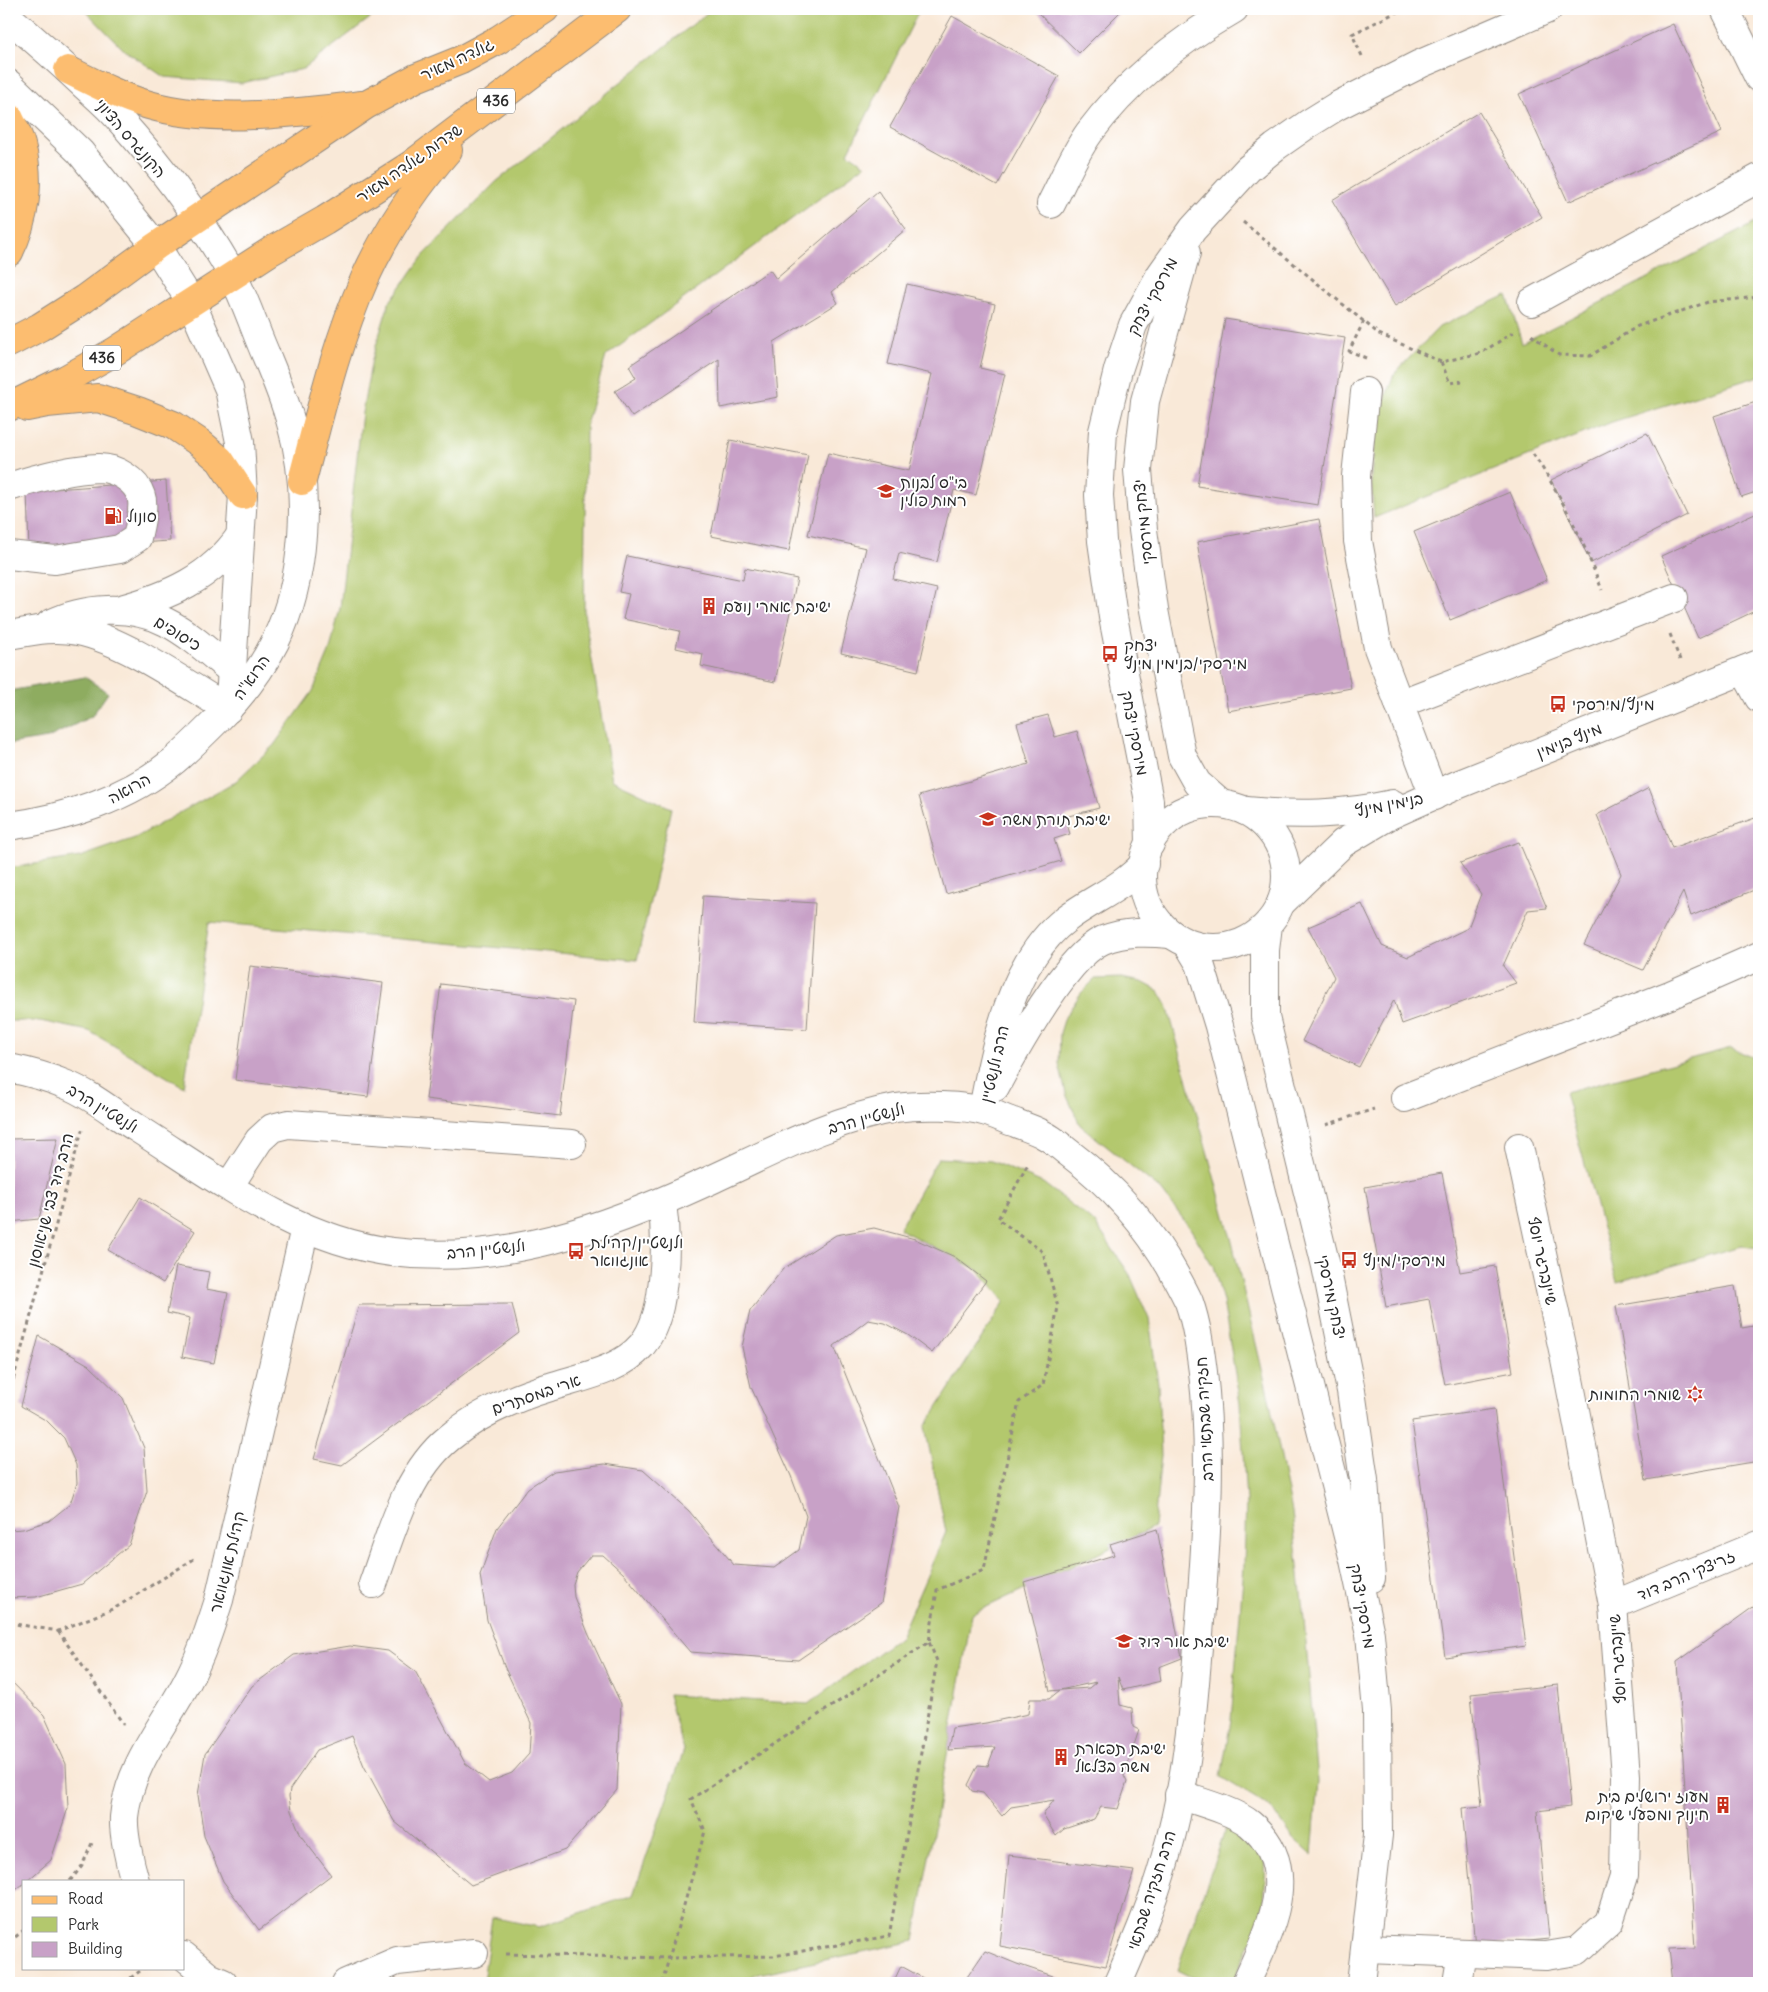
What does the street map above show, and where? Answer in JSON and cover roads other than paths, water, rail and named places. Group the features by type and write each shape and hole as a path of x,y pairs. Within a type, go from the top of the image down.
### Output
{"main road":[{"name":"גולדה מאיר","path":"366,105 416,78 468,56 498,40 545,9"},
{"name":"שדרות גולדה מאיר","path":"191,302 411,165 617,9"},
{"path":"68,70 110,90 149,105 201,115 301,112 366,105"},
{"path":"9,343 40,327 84,299 156,246 366,105"},
{"path":"302,482 333,365 365,278 399,216 437,162 477,115"},
{"path":"9,117 21,145 26,174 24,204 15,240 9,252"},
{"name":"436","path":"9,407 66,379 114,352 191,302"},
{"path":"9,411 47,403 98,398 138,411 173,425 200,443 220,460 243,495"}],"street":[{"path":"1051,204 1089,134 1126,90 1172,50 1234,9"},
{"name":"מירסקי יצחק","path":"1147,854 1149,801 1113,617 1102,541 1099,495 1103,431 1118,370 1133,325 1161,274 1193,229 1217,200 1275,147 1308,124 1375,86 1420,64 1548,9"},
{"path":"1725,9 1759,78"},
{"name":"הקונגרס הציוני","path":"9,18 42,45 118,117 154,160 197,218 233,276"},
{"path":"9,84 80,152 156,246 191,302"},
{"path":"1532,302 1759,178"},
{"name":"יצחק מירסקי","path":"1193,229 1145,401 1138,470 1143,530 1154,610 1182,756 1196,783 1234,807"},
{"name":"הרוא''ה","path":"233,276 278,384 289,416 302,482 303,517 300,553 292,595 275,642 264,661 240,678"},
{"name":"הרוא''ה","path":"191,302 229,389 240,442 243,495 240,536 240,678 228,709"},
{"path":"1365,392 1356,476 1358,541 1378,648 1434,796"},
{"path":"9,487 39,478 101,468 127,476 142,496 141,518 137,538 120,550 55,560 9,555"},
{"path":"116,610 151,601 191,583 219,562 240,536"},
{"path":"1399,704 1674,598"},
{"name":"כיסופים","path":"41,629 61,619 80,613 116,610 135,612 166,622 192,639 240,678"},
{"name":"כיסופים","path":"9,635 41,629 78,630 106,640 139,656 228,709"},
{"path":"1752,667 1759,698"},
{"name":"מינץ בנימין","path":"1434,796 1752,667"},
{"name":"הרואה","path":"9,826 42,820 98,805 137,786 173,761 228,709"},
{"name":"בנימין מינץ","path":"1234,807 1274,814 1313,815 1357,812 1434,796"},
{"name":"בנימין מינץ","path":"1274,914 1343,842 1390,815 1434,796"},
{"path":"1200,805 1234,807 1264,823 1278,840 1285,860 1287,882 1274,914 1251,938 1231,947 1209,948 1179,939 1156,920 1147,903 1142,884 1147,854 1162,826 1180,813 1200,805"},
{"name":"הרב ולנשטיין","path":"983,1110 993,1053 1008,1008 1032,956 1049,934 1061,923 1116,889 1147,854"},
{"name":"יצחק מירסקי","path":"1274,914 1264,950 1265,1017 1326,1266 1351,1390 1362,1462 1371,1553 1374,1674"},
{"name":"הרב ולנשטיין","path":"983,1110 1011,1058 1077,959 1089,948 1102,941 1138,931 1179,939"},
{"name":"מירסקי יצחק","path":"1179,939 1200,964 1207,985 1273,1237 1354,1560 1370,1634 1377,1711 1378,1835 1361,1983"},
{"path":"1406,1098 1670,995 1759,956"},
{"name":"ולנשטיין הרב","path":"9,1068 41,1075 72,1087 230,1186 305,1228 345,1242 391,1252 437,1254 494,1251 540,1244 580,1233 662,1202 756,1157 838,1123 897,1108 926,1105 983,1110"},
{"name":"חזקיה שבתאי הרב","path":"983,1110 1044,1134 1112,1188 1139,1219 1166,1259 1188,1300 1198,1337 1207,1408 1208,1498 1194,1687 1184,1772 1179,1795"},
{"path":"230,1186 259,1140 272,1128 288,1124 572,1144"},
{"name":"שיינברגר יוסף","path":"1366,1949 1546,1956 1577,1951 1609,1922 1624,1876 1626,1776 1613,1605 1565,1360 1519,1147"},
{"name":"ארי במסתרים","path":"373,1584 401,1505 421,1469 448,1439 484,1412 548,1387 594,1375 627,1359 642,1345 651,1330 661,1296 666,1246 662,1202"},
{"name":"קהילת אונגוואר","path":"135,1880 130,1863 124,1819 129,1787 151,1742 187,1683 206,1643 220,1600 305,1228"},
{"name":"זריצקי הרב דוד","path":"1613,1605 1759,1545"},
{"path":"1179,1795 1218,1808 1250,1824 1267,1843 1279,1868 1278,1899 1268,1932 1246,1983"},
{"name":"הרב חזקיה שבתאי","path":"1118,1983 1143,1925 1166,1856 1179,1795"},
{"path":"346,1983 398,1961 474,1953"},
{"path":"1457,1983 1462,1953"},
{"path":"185,1957 209,1977 223,1983"}],"place":[{"name":"בי\"ס לבנות רמות פולין","path":"886,491"},
{"name":"סונול","path":"113,516"},
{"name":"ישיבת אמרי נועם","path":"709,606"},
{"name":"יצחק מירסקי/בנימין מינץ","path":"1110,654"},
{"name":"מינץ/מירסקי","path":"1558,704"},
{"name":"ישיבת תורת משה","path":"988,819"},
{"name":"ולנשטיין/קהילת אונגוואר","path":"576,1251"},
{"name":"מירסקי/מינץ","path":"1349,1260"},
{"name":"שומרי החומות","path":"1695,1394"},
{"name":"ישיבת אור דוד","path":"1124,1641"},
{"name":"ישיבת תפארת משה בצלאל","path":"1061,1757"},
{"name":"מעוז ירושלים בית חינוך ומפעלי שיקום","path":"1723,1805"}]}
